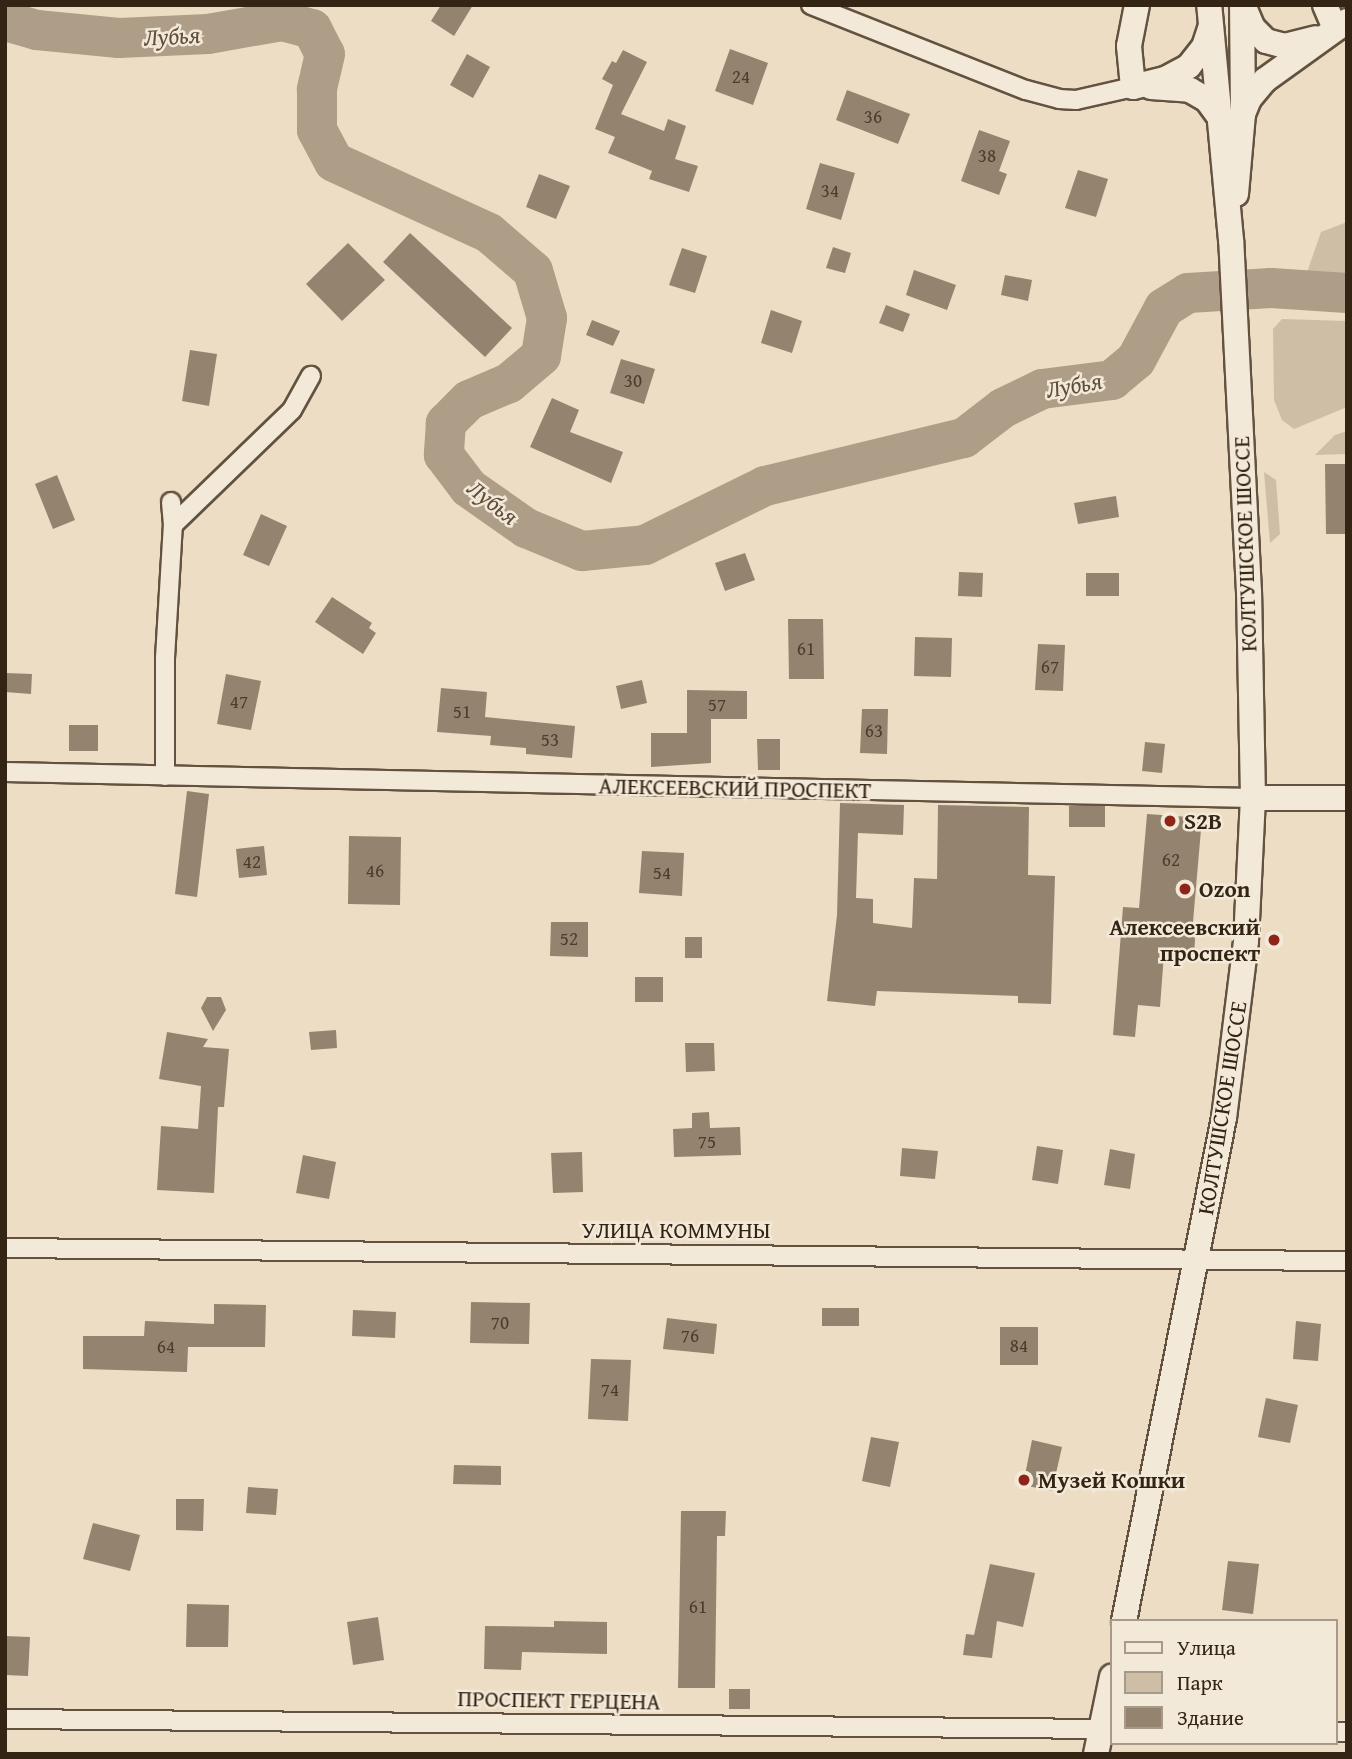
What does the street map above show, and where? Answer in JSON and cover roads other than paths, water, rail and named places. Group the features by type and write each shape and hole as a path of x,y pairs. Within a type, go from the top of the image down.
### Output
{"main road":[{"path":"1133,87 1129,46 1137,5"},
{"path":"1243,5 1253,28 1266,41 1285,46 1306,43 1341,25"},
{"path":"1231,240 1243,114 1243,5"},
{"path":"1325,5 1341,25"},
{"path":"1133,87 1165,79 1189,66 1204,47 1210,16"},
{"path":"1210,16 1217,114 1231,240"},
{"path":"1243,114 1249,99 1265,80 1341,25"},
{"path":"1133,87 1166,86 1190,90 1207,100 1217,114"},
{"name":"КОЛТУШСКОЕ ШОССЕ","path":"1124,1619 1198,1259 1224,1118 1241,988 1253,798 1249,592 1231,240"},
{"name":"АЛЕКСЕЕВСКИЙ ПРОСПЕКТ","path":"1253,798 1347,798"},
{"path":"1096,1754 1107,1729 1110,1698"}],"street":[{"path":"811,5 1026,90 1059,99 1085,98 1133,87"},
{"path":"173,525 292,410 311,376"},
{"path":"164,776 166,658 173,525 171,502"},
{"name":"АЛЕКСЕЕВСКИЙ ПРОСПЕКТ","path":"5,772 1253,798"},
{"name":"УЛИЦА КОММУНЫ","path":"5,1248 1347,1261"},
{"name":"ПРОСПЕКТ ГЕРЦЕНА","path":"5,1719 1107,1729"}],"waterway":[{"name":"Лубья","path":"5,21 37,30 119,38 208,34 282,21 312,29 325,54 317,90 317,130 334,162 489,233 533,271 547,318 541,356 509,383 469,400 446,423 444,455 469,488 526,528 582,551 645,545 765,486 964,438 1003,408 1042,389 1112,380 1136,360 1164,308 1188,293 1271,288 1347,293"}],"place":[{"name":"S2B","path":"1170,821"},
{"name":"Ozon","path":"1185,889"},
{"name":"Алексеевский проспект","path":"1274,940"},
{"name":"Музей Кошки","path":"1024,1480"}]}
